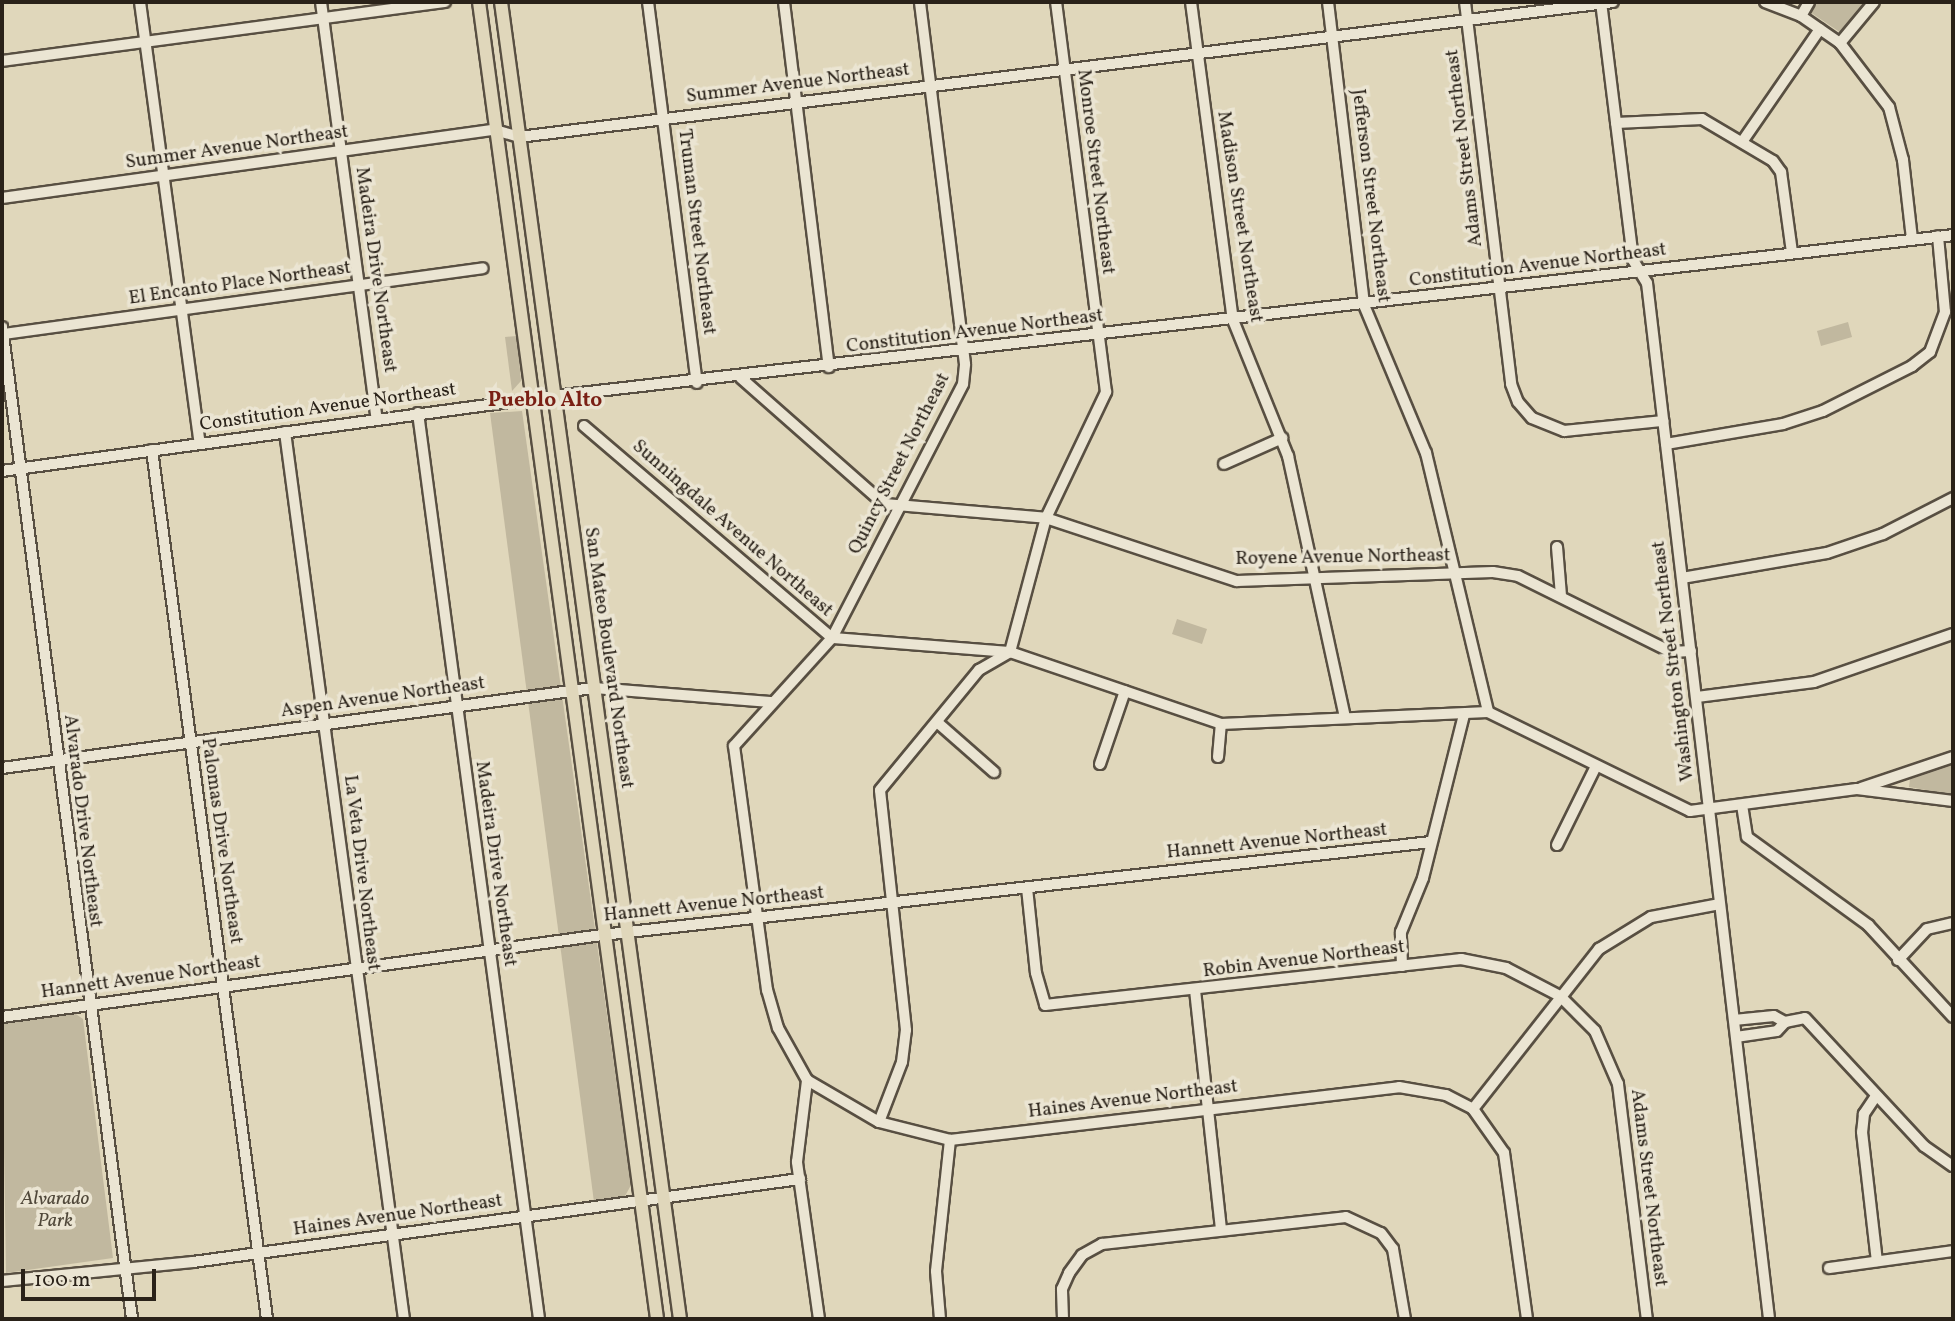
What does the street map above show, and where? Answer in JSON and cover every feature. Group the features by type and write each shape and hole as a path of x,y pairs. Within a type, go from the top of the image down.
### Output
{"main road":[{"name":"San Mateo Boulevard Northeast","path":"478,2 534,398 602,935 657,1319"},
{"name":"San Mateo Boulevard Northeast","path":"501,2 680,1319"}],"street":[{"path":"140,2 200,443"},
{"name":"Madeira Drive Northeast","path":"320,2 377,419"},
{"path":"2,61 445,2"},
{"name":"Truman Street Northeast","path":"648,2 697,383"},
{"path":"784,2 829,367"},
{"name":"Quincy Street Northeast","path":"771,702 832,638 963,384 964,352 920,2"},
{"name":"Monroe Street Northeast","path":"1010,652 1046,518 1102,407 1106,392 1056,2"},
{"name":"Madison Street Northeast","path":"1191,2 1233,320 1282,439 1316,579 1345,717"},
{"name":"Jefferson Street Northeast","path":"1328,2 1364,305 1426,453 1488,712"},
{"name":"Adams Street Northeast","path":"1465,2 1511,384 1532,418 1564,431 1663,421"},
{"name":"Summer Avenue Northeast","path":"2,198 495,130 519,136 1613,2"},
{"path":"1765,2 1801,16 1840,43 1889,107 1903,160 1912,239"},
{"path":"1801,16 1810,2"},
{"path":"1840,43 1874,2"},
{"name":"Washington Street Northeast","path":"1601,3 1633,260 1641,271 1666,444 1769,1319"},
{"path":"1742,142 1820,29"},
{"path":"1616,123 1686,116 1742,142 1781,172 1792,252"},
{"name":"Constitution Avenue Northeast","path":"2,471 534,398 697,383 1953,235"},
{"path":"1666,444 1783,424 1823,411 1912,366 1930,352 1945,312 1938,236"},
{"name":"El Encanto Place Northeast","path":"2,331 180,310 482,268"},
{"name":"Alvarado Drive Northeast","path":"2,331 88,1005 132,1319"},
{"name":"Royene Avenue Northeast","path":"741,377 878,502 897,508 1046,518 1237,581 1455,574 1518,576 1671,652 1691,650"},
{"name":"Madeira Drive Northeast","path":"418,414 539,1319"},
{"name":"Sunningdale Avenue Northeast","path":"584,426 832,638 1010,652 1221,724 1488,712"},
{"name":"La Veta Drive Northeast","path":"285,432 404,1319"},
{"path":"1224,464 1282,439"},
{"name":"Palomas Drive Northeast","path":"152,450 267,1319"},
{"path":"1682,578 1827,553 1883,534 1953,498"},
{"path":"1557,547 1561,596"},
{"path":"1697,697 1814,682 1953,634"},
{"path":"878,1122 902,1062 906,1030 880,790 979,670 1010,652"},
{"name":"Aspen Avenue Northeast","path":"2,768 593,688 771,702"},
{"path":"1101,764 1125,691"},
{"path":"771,702 734,746 767,990 778,1028 807,1080 800,1108 800,1179 819,1319"},
{"path":"1488,712 1690,811 1857,789 1953,757"},
{"path":"1402,966 1401,932 1432,842 1464,715"},
{"path":"937,722 994,772"},
{"path":"1219,757 1221,724"},
{"path":"1557,845 1596,766"},
{"path":"1857,789 1953,802"},
{"path":"1742,805 1747,838 1829,893 1953,1017"},
{"name":"Hannett Avenue Northeast","path":"2,1017 626,932 1432,842"},
{"name":"Robin Avenue Northeast","path":"1027,888 1036,973 1045,1006 1402,966 1482,962 1526,975 1560,996"},
{"path":"1527,1319 1504,1153 1473,1109 1599,949 1633,926 1672,910 1720,904"},
{"path":"1898,960 1927,929 1953,923"},
{"path":"1195,990 1221,1229"},
{"name":"Adams Street Northeast","path":"1560,996 1595,1031 1618,1084 1647,1319"},
{"path":"1769,1016 1771,1031"},
{"path":"1734,1020 1769,1016 1786,1022"},
{"path":"1736,1037 1771,1031 1786,1022 1805,1018 1924,1146 1953,1166"},
{"name":"Haines Avenue Northeast","path":"807,1080 878,1122 950,1140 1399,1087 1422,1087 1473,1109"},
{"path":"1876,1096 1864,1114 1862,1132 1877,1261"},
{"path":"940,1319 937,1261 950,1140"},
{"name":"Haines Avenue Northeast","path":"2,1281 113,1266 125,1270 800,1179"},
{"path":"1062,1314 1069,1273 1082,1255 1102,1244 1346,1217 1381,1233 1393,1250 1405,1319"},
{"path":"1829,1268 1953,1251"}],"green space":[{"path":"1816,2 1866,2 1841,33 1810,12"},
{"path":"1848,322 1852,337 1821,346 1817,331"},
{"path":"517,336 521,381 512,391 505,337"},
{"path":"522,411 631,1185 624,1198 594,1202 490,413"},
{"path":"1177,619 1207,629 1202,644 1172,634"},
{"path":"1953,763 1953,795 1909,787 1910,779"},
{"name":"Alvarado Park","path":"73,1012 83,1019 113,1258 6,1273 2,1023"}],"district":[{"name":"Pueblo Alto","path":"545,401"}]}
